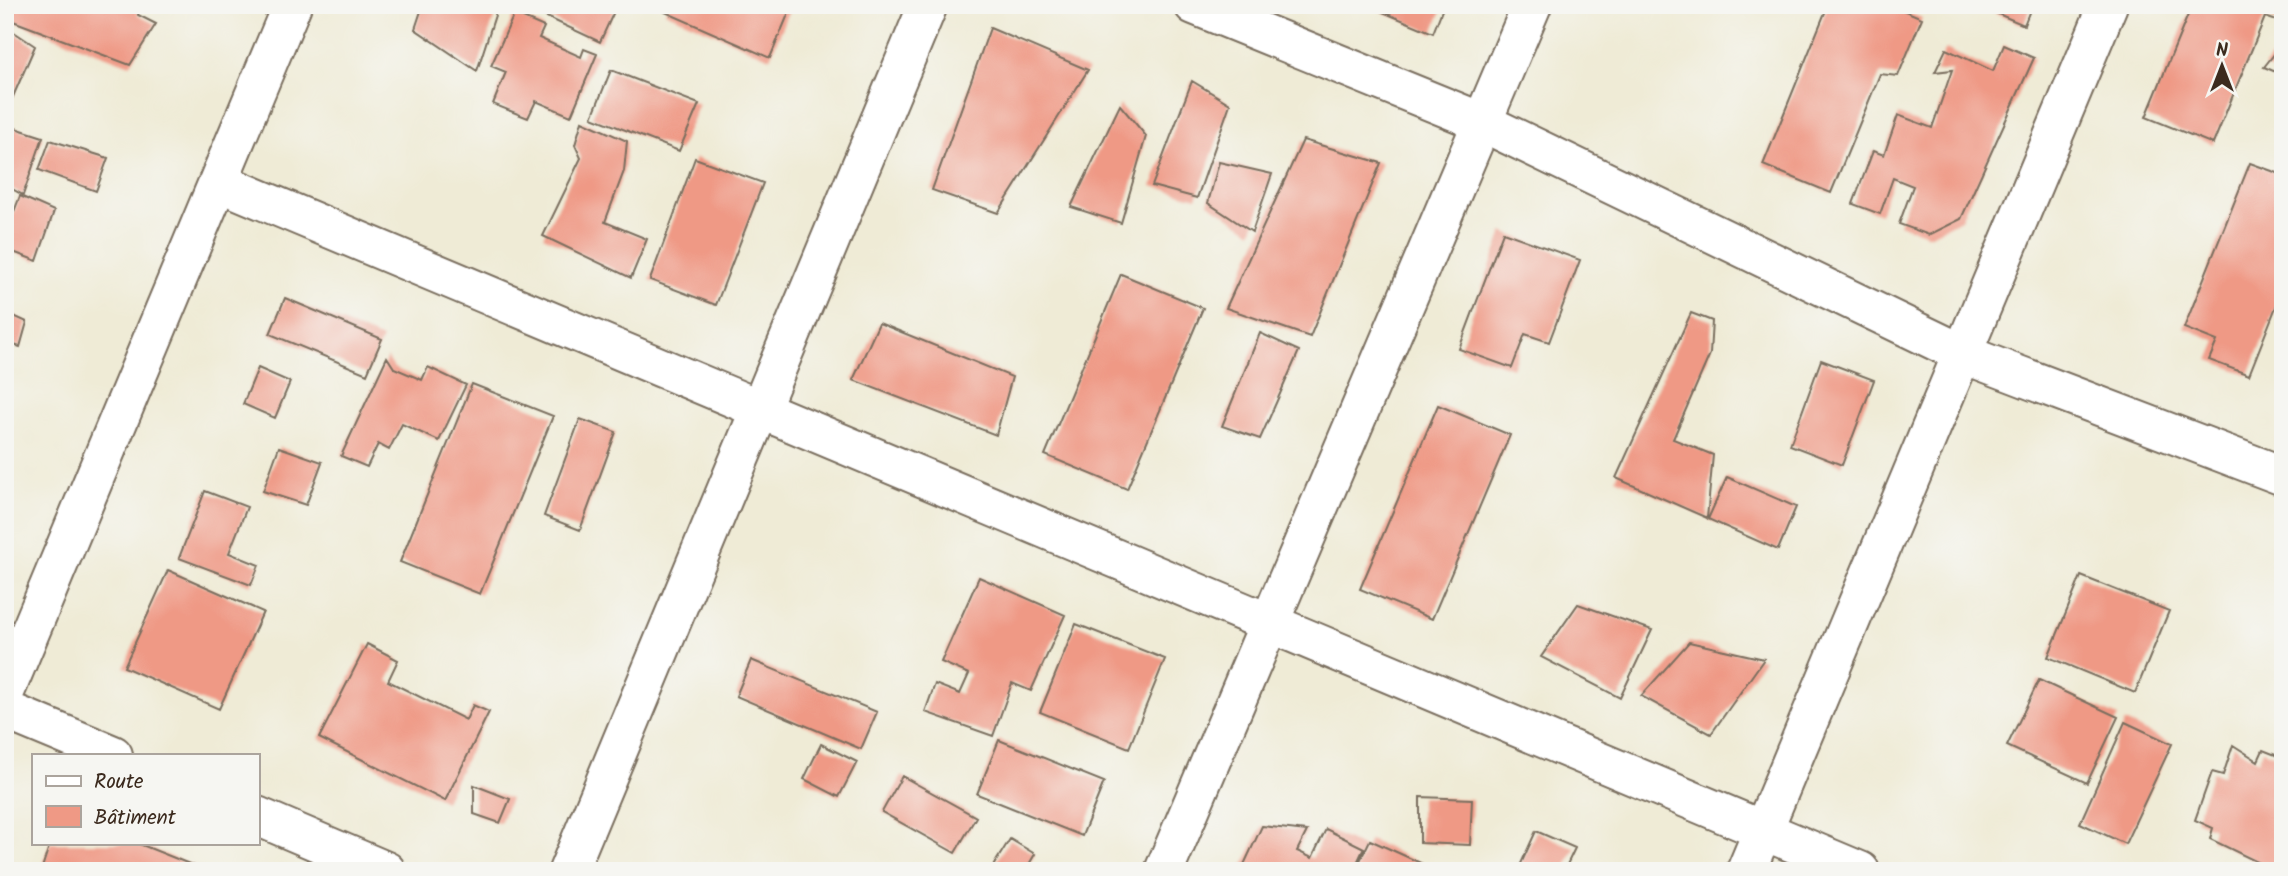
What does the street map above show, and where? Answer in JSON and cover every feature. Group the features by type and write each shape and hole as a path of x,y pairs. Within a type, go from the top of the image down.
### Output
{"street":[{"path":"5,692 292,5"},
{"path":"568,871 928,5"},
{"path":"1194,5 1484,123 1962,354 2283,476"},
{"path":"1164,871 1532,5"},
{"path":"1746,871 2108,5"},
{"path":"219,182 1860,871"},
{"path":"5,710 111,754"},
{"path":"259,817 386,871"}],"building":[{"path":"5,5 140,5 138,15 156,24 130,65 5,18"},
{"path":"423,5 476,5 496,12 477,71 415,29"},
{"path":"521,5 617,5 600,42"},
{"path":"668,5 792,5 770,58 665,12"},
{"path":"1366,5 1444,5 1433,33"},
{"path":"1828,5 1891,5 1922,18 1898,76 1880,74 1831,193 1763,165"},
{"path":"1977,5 2032,5 2024,25"},
{"path":"2192,5 2283,5 2283,23 2265,17 2213,144 2146,117"},
{"path":"514,14 544,27 539,38 581,57 584,49 597,54 571,116 536,101 528,118 493,104 506,72 491,66"},
{"path":"5,26 35,46 5,115"},
{"path":"990,28 1088,70 998,213 932,190"},
{"path":"2283,43 2283,75 2264,67"},
{"path":"2004,45 2034,58 1961,219 1929,235 1899,224 1913,186 1893,178 1880,214 1853,204 1873,151 1884,155 1898,115 1932,128 1952,70 1935,72 1946,49 1993,71"},
{"path":"611,70 699,104 679,151 592,117"},
{"path":"1192,81 1230,104 1197,198 1152,186"},
{"path":"1120,105 1146,136 1121,223 1071,207"},
{"path":"582,121 627,141 624,171 605,222 647,239 631,278 543,236 581,158 575,145"},
{"path":"9,126 43,137 23,195 5,185 5,136"},
{"path":"50,140 108,158 96,191 39,170"},
{"path":"1303,140 1381,163 1310,337 1226,308"},
{"path":"695,158 763,183 716,305 650,280"},
{"path":"1219,162 1272,174 1252,232 1208,203"},
{"path":"2250,163 2283,175 2283,289 2249,375 2209,360 2217,341 2184,328"},
{"path":"20,196 54,211 37,261 5,249 5,235"},
{"path":"1503,232 1580,260 1549,342 1525,334 1512,368 1459,349"},
{"path":"1121,274 1203,308 1127,489 1045,455"},
{"path":"285,298 382,339 367,374 270,334"},
{"path":"5,312 27,322 20,347 5,342"},
{"path":"1691,313 1712,321 1710,354 1673,439 1713,455 1707,518 1616,478"},
{"path":"879,323 1012,377 996,435 853,380"},
{"path":"1260,333 1299,351 1260,439 1222,426"},
{"path":"387,357 394,368 422,380 428,367 466,385 439,441 402,424 389,450 378,444 367,467 341,456"},
{"path":"1821,360 1874,380 1842,465 1790,445"},
{"path":"258,368 290,382 275,418 243,404"},
{"path":"472,384 553,416 480,594 400,562"},
{"path":"1438,405 1510,435 1432,619 1360,589"},
{"path":"580,419 616,432 580,530 544,516"},
{"path":"279,447 322,462 306,505 263,491"},
{"path":"1727,477 1796,507 1778,550 1708,519"},
{"path":"205,491 247,507 229,553 259,565 251,585 179,558"},
{"path":"168,570 263,612 219,709 124,667"},
{"path":"2081,576 2169,611 2135,693 2048,657"},
{"path":"979,577 1065,615 1031,691 1012,683 993,736 925,712 935,684 960,694 969,674 941,662"},
{"path":"1578,604 1652,630 1620,698 1541,657"},
{"path":"1076,624 1165,659 1129,748 1040,712"},
{"path":"1689,642 1764,659 1711,734 1641,696"},
{"path":"367,644 398,660 388,681 466,720 473,705 489,712 445,801 319,738"},
{"path":"751,660 877,712 861,749 736,696"},
{"path":"2039,680 2118,717 2087,783 2007,746"},
{"path":"2125,722 2172,744 2125,844 2080,823"},
{"path":"999,740 1104,782 1082,836 977,794"},
{"path":"821,744 857,762 839,797 804,779"},
{"path":"2233,745 2258,761 2263,750 2283,758 2283,871 2276,871 2210,839 2213,828 2195,820 2212,772 2223,775"},
{"path":"902,776 976,817 955,853 882,812"},
{"path":"474,785 510,799 500,823 474,814"},
{"path":"1420,797 1472,799 1470,845 1420,843"},
{"path":"1262,826 1307,831 1297,851 1312,858 1326,829 1364,848 1353,871 1241,871"},
{"path":"1536,831 1575,848 1564,871 1519,868"},
{"path":"1010,839 1035,854 1025,871 990,871"},
{"path":"1370,840 1438,871 1355,871"},
{"path":"50,844 140,844 207,871 41,871"}]}
